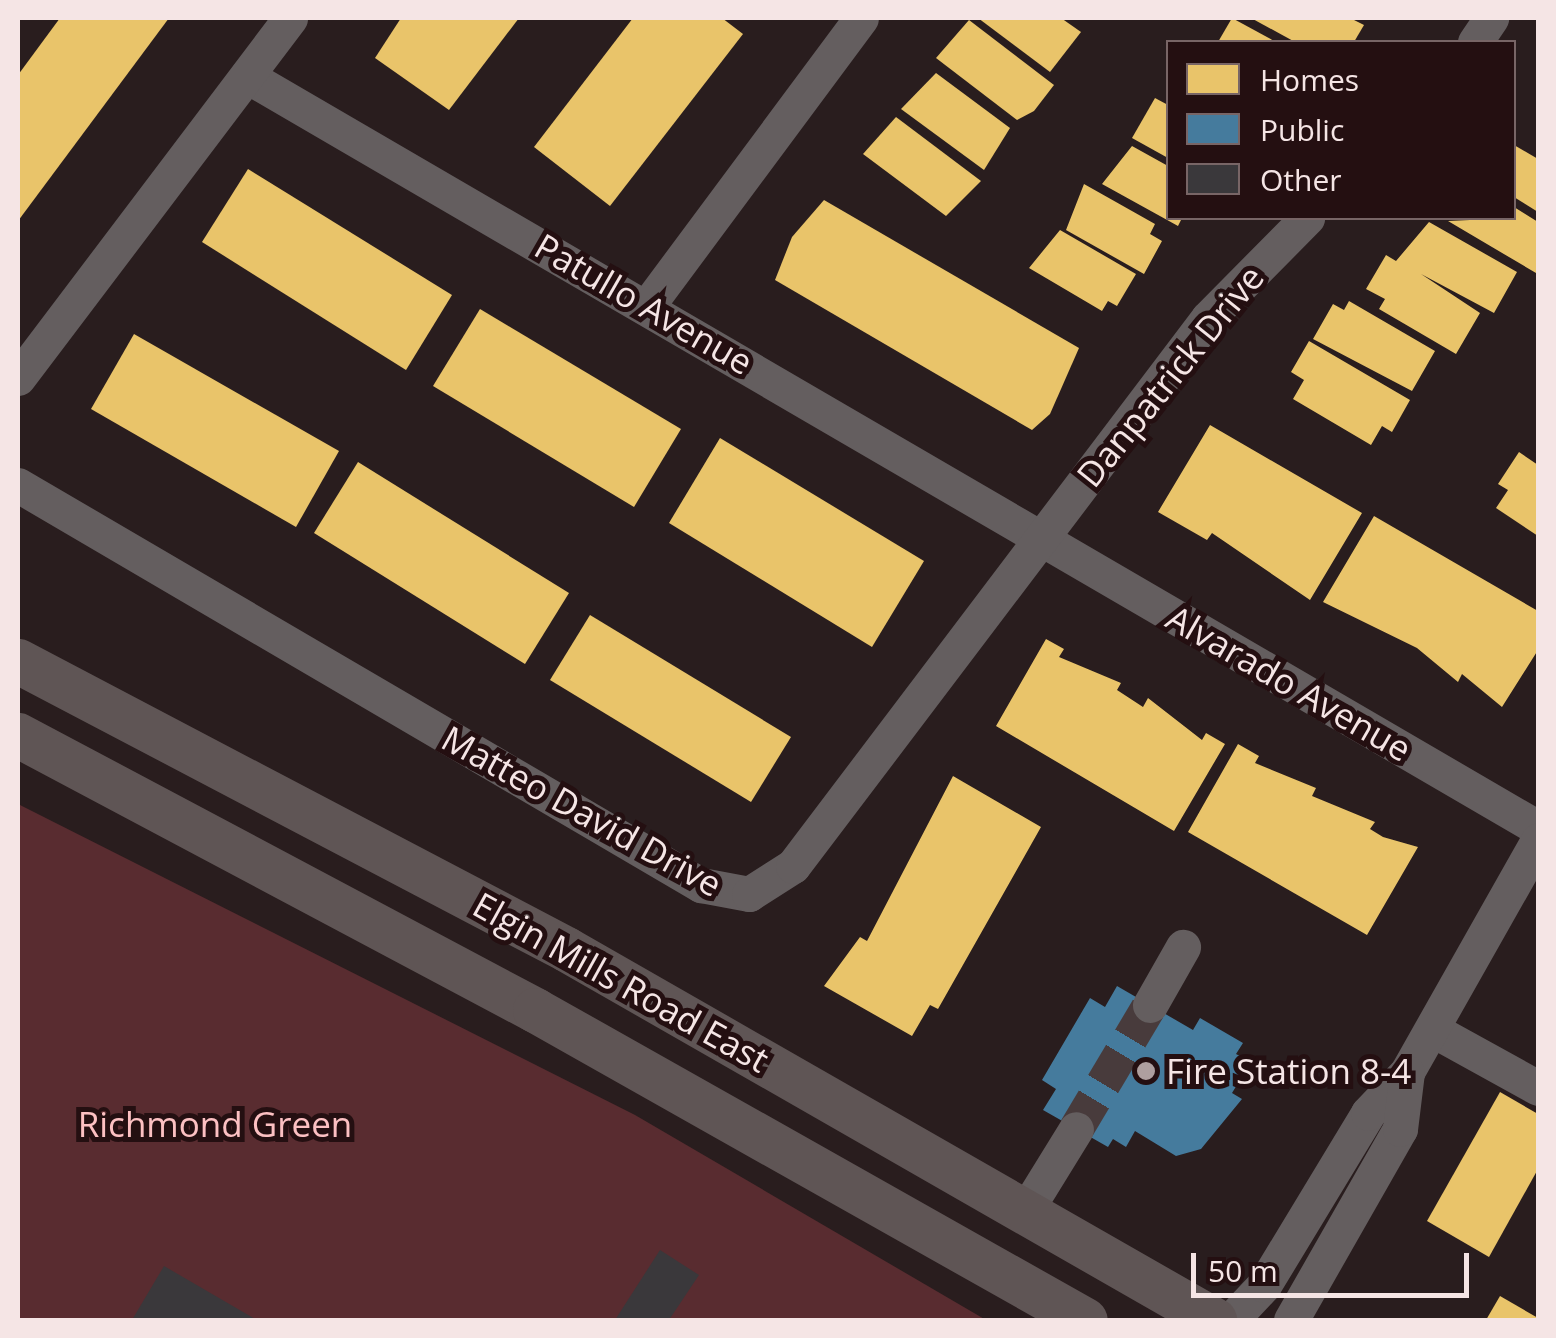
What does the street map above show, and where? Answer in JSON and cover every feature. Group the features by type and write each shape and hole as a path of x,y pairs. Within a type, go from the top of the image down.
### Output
{"main road":[{"name":"Elgin Mills Road East","path":"18,662 566,949 1214,1320"},
{"name":"Elgin Mills Road East","path":"18,736 518,1001 1085,1320"}],"street":[{"path":"18,378 290,18"},
{"path":"648,305 861,18"},
{"path":"1476,40 1492,18"},
{"name":"Patullo Avenue","path":"247,76 648,305 1038,538"},
{"name":"Danpatrick Drive","path":"1038,538 1208,318 1305,220"},
{"name":"Matteo David Drive","path":"18,485 726,896 767,887 794,866 1038,538"},
{"name":"Alvarado Avenue","path":"1038,538 1538,828"},
{"path":"1231,1320 1264,1285 1368,1114 1406,1072 1434,1030 1538,840"},
{"path":"1150,1005 1183,947"},
{"path":"1434,1030 1538,1088"},
{"path":"1291,1320 1400,1130 1406,1072"},
{"path":"1026,1210 1076,1129"}],"green space":[{"name":"Richmond Green","path":"18,804 635,1115 986,1320 18,1320"}],"building: Homes":[{"path":"60,18 169,18 18,221 18,75"},
{"path":"401,18 519,18 449,110 375,58"},
{"path":"633,18 722,18 743,34 610,206 534,147"},
{"path":"978,18 1061,18 1081,32 1050,72"},
{"path":"1232,18 1272,40 1219,40"},
{"path":"1251,18 1350,18 1364,25 1355,40 1291,40"},
{"path":"969,20 1054,85 1034,111 1017,120 936,58"},
{"path":"936,73 1010,128 984,170 901,109"},
{"path":"1155,98 1166,104 1166,157 1132,138"},
{"path":"896,117 981,181 946,216 863,154"},
{"path":"1132,146 1166,165 1166,219 1102,184"},
{"path":"1516,146 1538,159 1538,212 1516,198"},
{"path":"248,169 452,295 406,370 202,242"},
{"path":"1084,184 1155,224 1150,234 1162,241 1144,274 1066,230"},
{"path":"824,200 1079,348 1050,414 1032,430 775,280 792,237"},
{"path":"1516,208 1538,222 1536,273 1448,221 1516,220"},
{"path":"1429,222 1517,272 1494,313 1421,274 1480,313 1456,354 1379,309 1385,299 1366,289 1386,255 1396,261"},
{"path":"1060,230 1136,274 1117,306 1108,301 1102,311 1029,268"},
{"path":"1349,301 1435,351 1412,391 1313,339 1333,304 1344,310"},
{"path":"480,309 681,429 634,507 433,386"},
{"path":"134,334 339,451 296,527 91,409"},
{"path":"1309,341 1410,400 1392,432 1382,426 1371,445 1293,399 1304,380 1291,372"},
{"path":"1210,425 1362,513 1310,600 1212,533 1207,540 1158,512"},
{"path":"720,438 924,561 872,647 669,523"},
{"path":"1519,452 1538,465 1538,536 1496,508 1508,490 1498,484"},
{"path":"358,462 569,593 525,664 314,533"},
{"path":"1374,516 1538,611 1538,650 1502,707 1462,674 1458,682 1417,648 1323,602"},
{"path":"590,615 791,737 751,802 550,680"},
{"path":"1046,639 1064,649 1059,657 1121,683 1117,690 1143,707 1148,698 1202,740 1206,733 1225,744 1174,831 996,726"},
{"path":"1238,744 1259,756 1255,763 1316,788 1312,796 1375,822 1370,829 1383,837 1418,847 1367,935 1188,832"},
{"path":"953,776 1041,827 938,1009 930,1005 912,1036 824,986 860,937 867,941"},
{"path":"1500,1092 1538,1114 1538,1169 1489,1257 1427,1221"},
{"path":"1500,1296 1538,1318 1538,1320 1486,1320"}],"building: Public":[{"name":"Fire Station 8-4","path":"1117,986 1193,1030 1200,1018 1243,1043 1236,1054 1251,1062 1232,1093 1242,1099 1201,1149 1176,1156 1135,1131 1126,1147 1113,1139 1108,1147 1043,1110 1056,1089 1042,1080 1090,998 1105,1007"}],"building: Other":[{"path":"660,1250 699,1275 669,1320 615,1320"},
{"path":"164,1266 257,1320 132,1320"}],"tunnel":[{"path":"1076,1129 1150,1005"}],"place":[{"name":"Fire Station 8-4","path":"1146,1071"}]}
